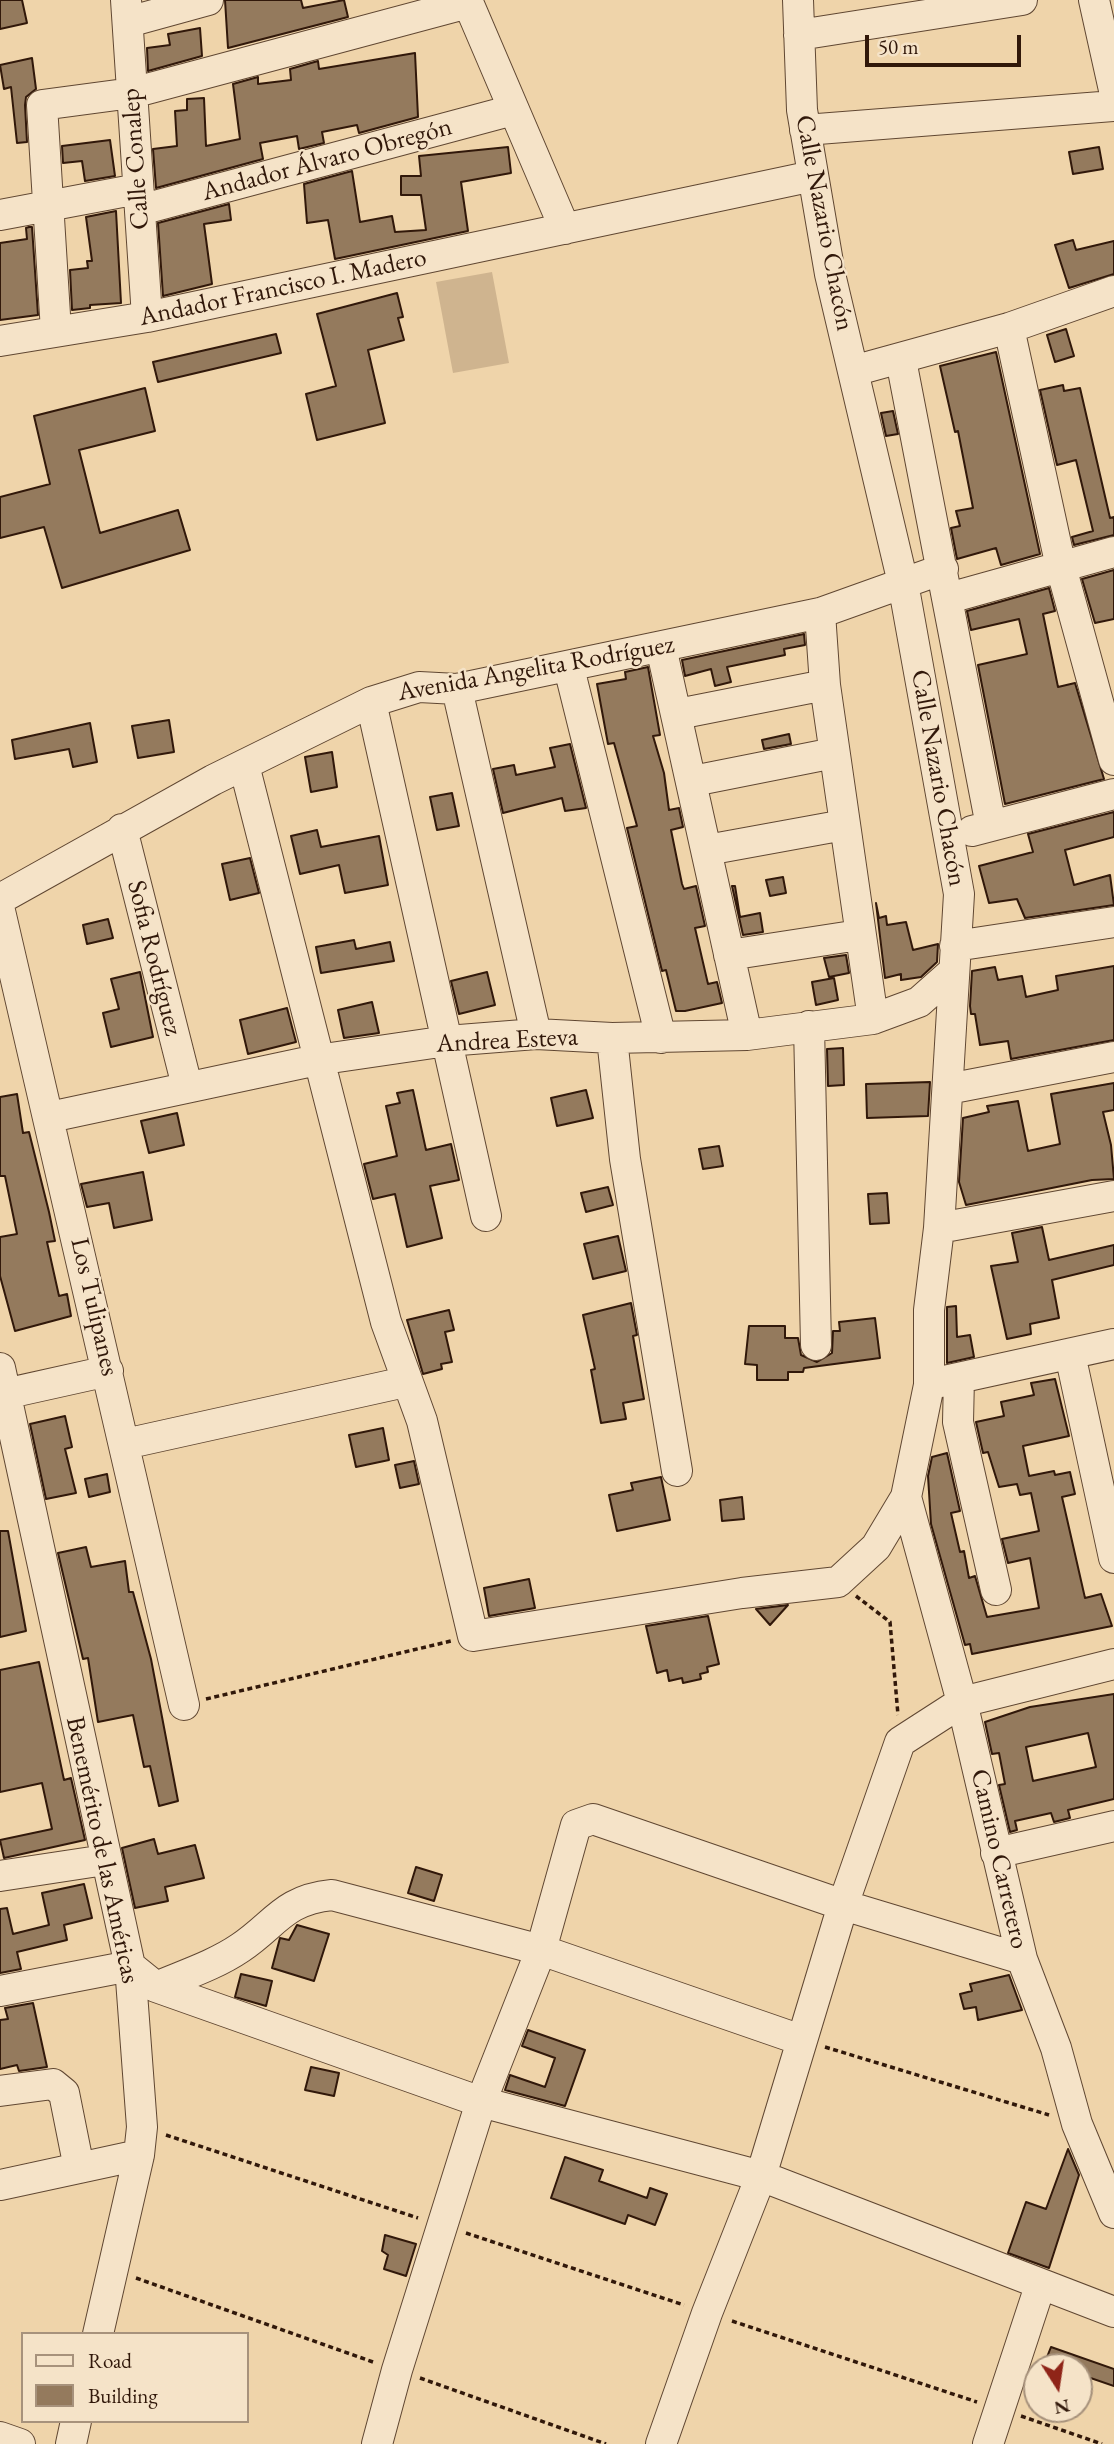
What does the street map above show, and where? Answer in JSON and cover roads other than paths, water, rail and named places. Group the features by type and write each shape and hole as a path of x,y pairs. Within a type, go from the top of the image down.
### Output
{"street":[{"path":"127,11 208,0"},
{"name":"Calle Nazario Chacón","path":"405,1382 422,1421 473,1636 742,1592 838,1582 876,1547 906,1497 929,1385 929,1310 939,1228 959,894 903,583 830,274 806,130 798,0"},
{"path":"799,35 1022,0"},
{"path":"1094,0 1114,90"},
{"path":"56,331 42,105 132,93 467,1 565,229"},
{"name":"Calle Conalep","path":"127,11 147,317"},
{"path":"806,130 1114,106"},
{"name":"Andador Álvaro Obregón","path":"0,215 50,205 139,200 513,110"},
{"name":"Andador Francisco I. Madero","path":"0,341 147,317 813,176"},
{"path":"853,372 1009,328 1114,291"},
{"path":"1009,328 1061,567 1114,760"},
{"path":"901,360 991,826"},
{"name":"Avenida Angelita Rodríguez","path":"0,899 122,829 244,765 371,702 419,687 457,689 569,668 820,613 903,583 946,584 1061,567 1114,552"},
{"path":"820,613 825,685 873,1020"},
{"path":"661,647 693,781 747,1035"},
{"path":"569,668 662,1038"},
{"path":"678,714 825,685"},
{"path":"457,689 536,1034"},
{"path":"371,702 486,1216"},
{"path":"693,781 834,753"},
{"path":"125,1444 405,1382 386,1322 317,1060 304,991 244,765"},
{"path":"950,837 1114,794"},
{"path":"707,850 844,825"},
{"name":"Sofia Rodríguez","path":"122,829 187,1086"},
{"name":"Los Tulipanes","path":"0,911 50,1117 184,1705"},
{"path":"955,959 1114,922"},
{"path":"729,955 859,935"},
{"name":"Andrea Esteva","path":"50,1117 317,1060 447,1041 536,1034 612,1038 747,1035 873,1020 919,1002 955,959"},
{"path":"809,1026 816,1345"},
{"path":"612,1038 625,1159 677,1471"},
{"path":"948,1089 1114,1057"},
{"path":"939,1228 1114,1196"},
{"path":"929,1385 1114,1344"},
{"path":"1070,1354 1114,1558"},
{"path":"2,1386 108,1371"},
{"path":"959,1378 958,1422 996,1590"},
{"name":"Benemérito de las Américas","path":"2,1386 130,1966 141,2141 98,2332"},
{"name":"Camino Carretero","path":"906,1497 962,1702 1022,1959 1056,2048 1077,2124 1114,2213"},
{"path":"661,2444 707,2313 761,2176 843,1905 900,1742 962,1702 1114,1664"},
{"path":"377,2444 397,2370 481,2102 541,1950 576,1825 593,1819 843,1905 1022,1959"},
{"path":"996,1853 1114,1826"},
{"path":"0,1876 105,1860"},
{"path":"156,1987 240,1948 290,1905 314,1897 332,1895 541,1950 801,2039"},
{"path":"0,1991 130,1966 156,1987 481,2102 761,2176 1040,2286 1114,2312"},
{"path":"0,2091 53,2084 64,2093 79,2168"},
{"path":"0,2185 79,2168 141,2141"},
{"path":"988,2444 1040,2286"},
{"path":"71,2444 76,2423"},
{"path":"0,2437 20,2444"}]}
